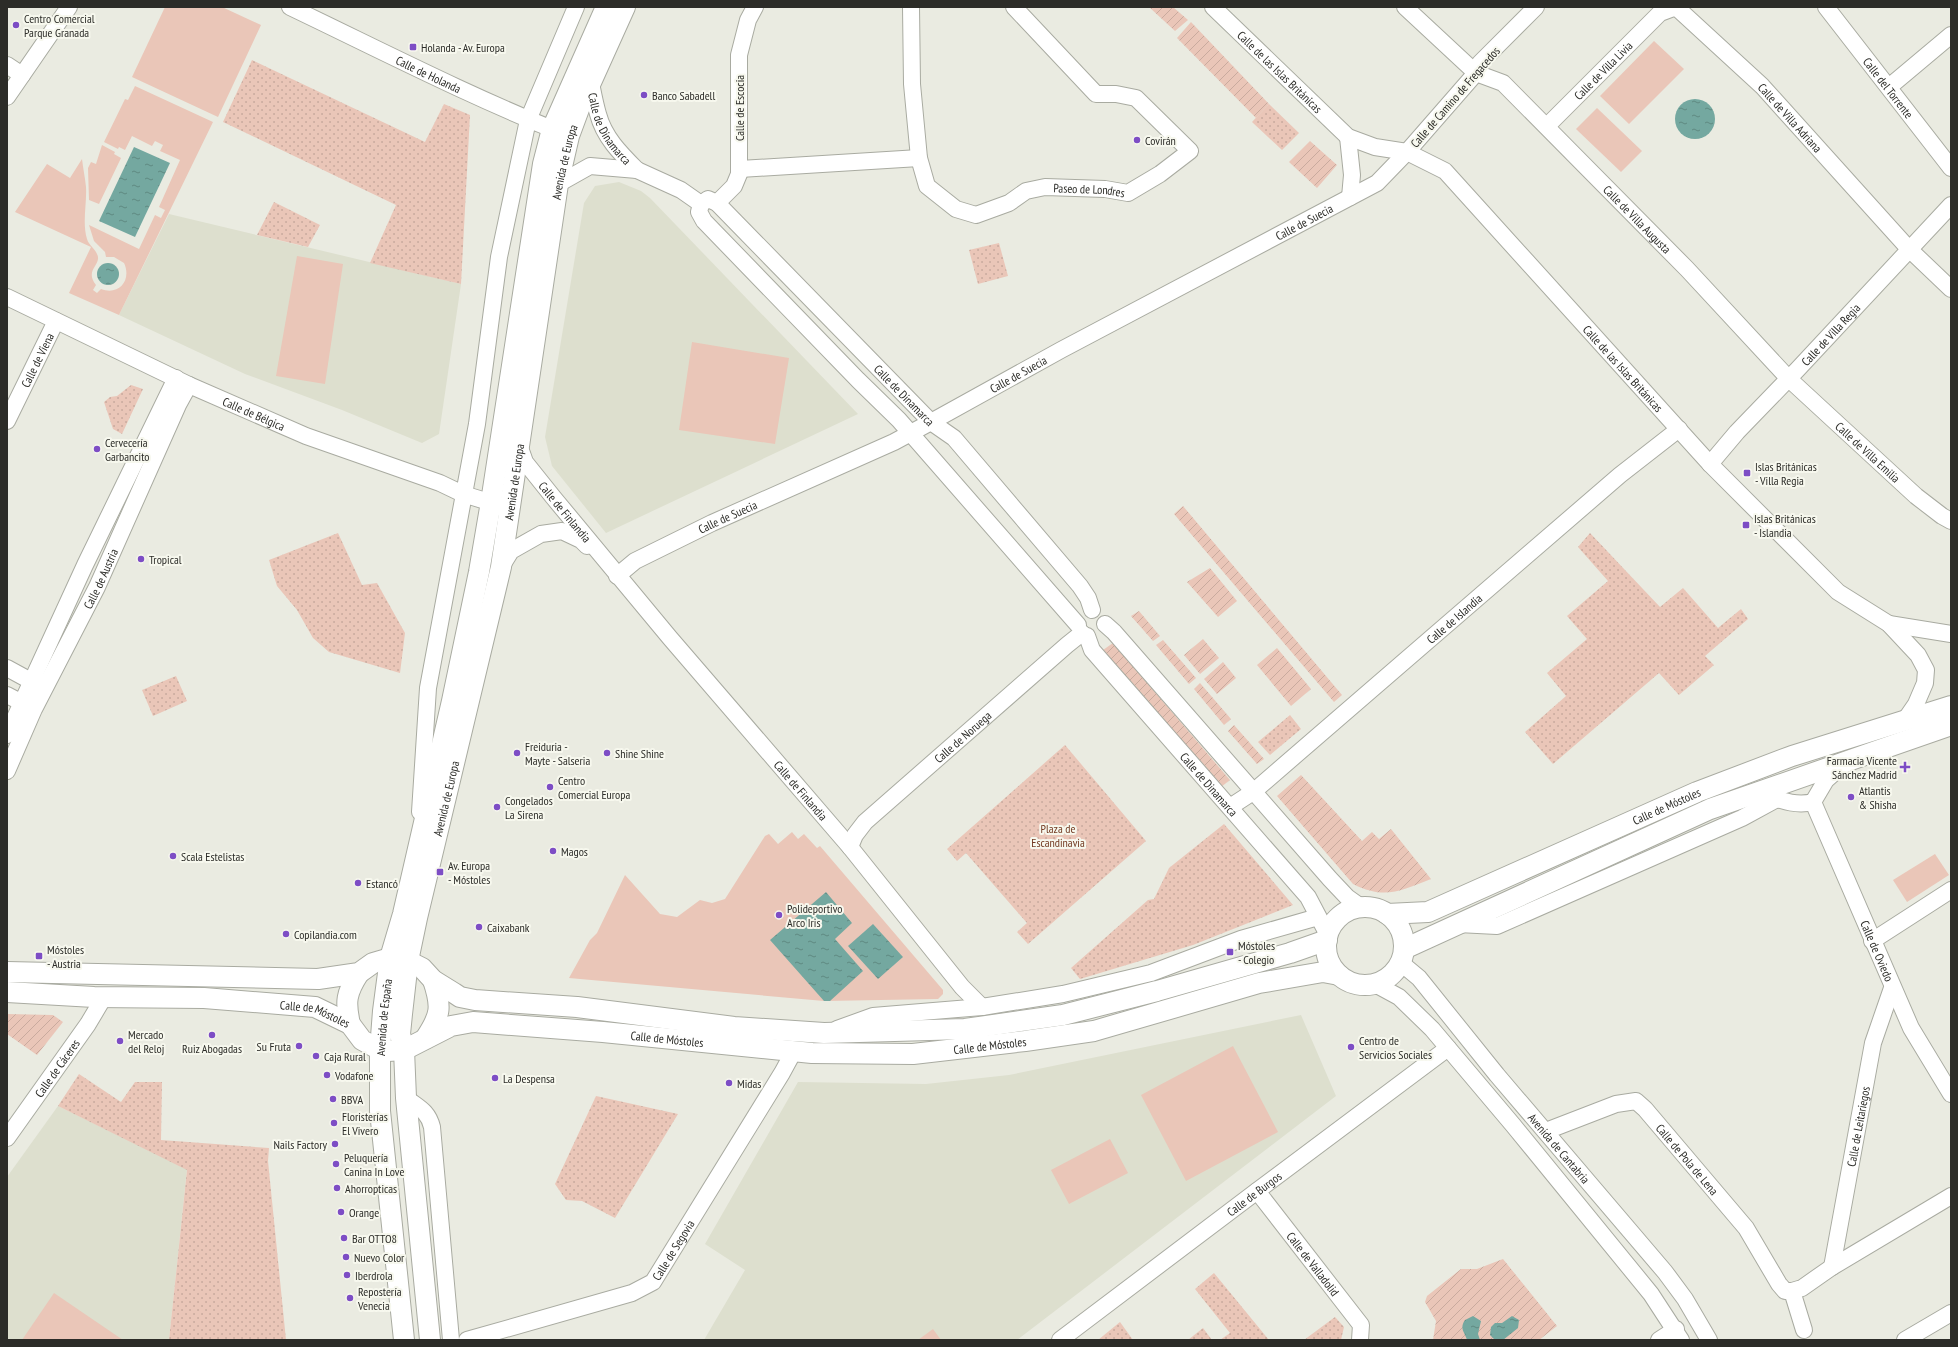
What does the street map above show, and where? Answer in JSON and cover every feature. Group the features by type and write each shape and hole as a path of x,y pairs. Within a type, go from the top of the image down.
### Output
{"main road":[{"name":"Avenida de Europa","path":"399,959 501,567 558,184 561,133 606,7"},
{"name":"Avenida de Europa","path":"399,959 403,914 452,701 491,502 543,164 591,83 626,7"},
{"name":"Calle de Móstoles","path":"1387,914 1428,912 1697,792 1792,756 1951,706"},
{"name":"Calle de Móstoles","path":"1402,956 1457,924 1710,808 1951,725"},
{"path":"1361,907 1371,908 1387,914 1397,923 1403,936 1402,956 1390,976 1375,984 1362,985 1350,982 1339,975 1331,965 1327,953 1327,938 1332,925 1340,916 1350,910 1361,907"},
{"name":"Calle de Móstoles","path":"399,959 422,968 432,980 460,997 475,1000 577,1007 734,1027 824,1033 965,1029 1064,1015 1158,992 1290,953 1327,938"},
{"path":"350,1024 346,1007 349,988 359,973 373,963 399,959"},
{"name":"Avenida de España","path":"399,959 380,1050 380,1110 404,1340"},
{"name":"Avenida de España","path":"399,959 400,1034 404,1050 406,1098 430,1340"},
{"path":"7,972 318,979 359,973"},
{"name":"Calle de Móstoles","path":"7,992 104,997 204,998 315,1007 350,1024 362,1040 380,1050 404,1050 415,1046 425,1039 451,1026 473,1022 603,1032 812,1053 913,1054 1025,1041 1094,1031 1259,983 1323,972 1339,975"},
{"path":"425,1039 436,1021 439,1000 432,980"}],"street":[{"path":"7,97 70,7"},
{"name":"Calle de Holanda","path":"290,7 528,120 561,133"},
{"name":"Avenida de Europa","path":"418,846 428,688 476,424 499,257 528,120 576,7"},
{"name":"Calle de Escocia","path":"717,203 734,186 740,170 739,55 748,20 755,7"},
{"name":"Paseo de Londres","path":"911,7 912,84 919,158 927,186 956,209 976,215 1009,203 1026,191 1045,187 1105,189 1128,193 1160,174 1190,151 1136,98 1116,94 1096,94 1014,7"},
{"name":"Calle de las Islas Británicas","path":"1213,7 1348,136 1375,147 1407,152 1445,171 1710,464 1838,592 1889,624 1918,655 1926,670 1925,683 1916,704 1905,720"},
{"path":"1405,7 1476,73"},
{"name":"Calle de Camino de Fregacedos","path":"1407,152 1476,73 1480,63 1536,7"},
{"name":"Calle de Villa Adriana","path":"1660,13 1676,7 1762,86 1909,249"},
{"name":"Calle del Torrente","path":"1826,7 1951,168"},
{"name":"Calle de Villa Livia","path":"1547,126 1660,13"},
{"path":"1889,87 1951,35"},
{"path":"7,65 22,75"},
{"name":"Calle de Villa Augusta","path":"1476,73 1503,83 1547,126 1687,269 1789,379"},
{"name":"Calle de Dinamarca","path":"591,83 597,113 603,128 616,150 637,170 681,190 701,204 699,212 704,221 858,380 899,420 1083,631 1092,650 1308,897 1327,938"},
{"path":"1348,136 1352,175 1350,198"},
{"name":"Calle de Suecia","path":"618,576 635,561 712,523 910,434 1061,350 1350,198 1377,183 1407,152"},
{"path":"740,170 919,158"},
{"name":"Calle de Dinamarca","path":"558,184 590,166 637,170"},
{"path":"701,204 708,199 717,203"},
{"name":"Calle de Dinamarca","path":"717,203 932,422 954,438 1080,586 1088,598 1092,610"},
{"name":"Calle de Villa Regia","path":"1710,464 1737,432 1789,379 1951,205"},
{"path":"1909,249 1951,289"},
{"name":"Calle de Bélgica","path":"7,297 183,381 306,436 440,483 463,494 510,509"},
{"name":"Calle de Viena","path":"7,421 56,321"},
{"name":"Calle de Villa Emilia","path":"1789,379 1916,496 1951,521"},
{"name":"Calle de Austria","path":"7,771 28,706 183,381"},
{"name":"Calle de Islandia","path":"1230,808 1253,792 1614,480 1679,429"},
{"name":"Calle de Finlandia","path":"519,445 525,462 618,576 850,847 962,987 982,1007"},
{"name":"Calle de Finlandia","path":"501,567 512,551 541,534 562,531 581,540 618,576"},
{"path":"1105,624 1098,634 1083,631 1080,616 1083,612 1092,610 1100,613 1105,624 1114,632 1346,897 1361,907"},
{"name":"Calle de las Islas Británicas","path":"1889,624 1951,634"},
{"name":"Calle de Noruega","path":"850,847 855,835 865,822 1066,644 1083,631"},
{"path":"7,668 38,685"},
{"path":"7,695 28,706"},
{"name":"Calle de Austria","path":"7,735 28,706"},
{"path":"1757,792 1777,799 1804,804 1813,802 1826,780 1833,772 1848,761"},
{"name":"Calle de Móstoles","path":"1457,924 1497,926 1742,818 1777,799"},
{"name":"Calle de Oviedo","path":"1813,802 1892,988 1911,1028 1951,1094"},
{"path":"1872,941 1951,890"},
{"name":"Calle de Móstoles","path":"824,1033 873,1016 982,1007 1063,994 1151,973 1241,939 1318,917"},
{"name":"Avenida de Cantabria","path":"1402,956 1497,1074 1665,1272 1685,1299 1709,1340"},
{"name":"Avenida de Cantabria","path":"1375,984 1399,997 1432,1029 1651,1294 1678,1334"},
{"name":"Calle de Leitariegos","path":"1832,1267 1873,1044 1892,988"},
{"name":"Calle de Cáceres","path":"8,1136 88,1024 104,997"},
{"name":"Calle de Burgos","path":"1060,1340 1257,1190 1448,1048"},
{"name":"Calle de Segovia","path":"467,1340 517,1334 632,1293 652,1282 782,1073 794,1051"},
{"path":"406,1098 430,1117 432,1127 451,1340"},
{"name":"Calle de Pola de Lena","path":"1546,1131 1616,1104 1636,1102 1645,1109 1746,1228 1779,1284 1785,1291 1792,1291"},
{"name":"Calle de Valladolid","path":"1257,1190 1361,1324 1360,1340"},
{"path":"1804,1330 1792,1291 1802,1288 1832,1267 1951,1196"},
{"path":"1905,1340 1951,1314"},
{"path":"1659,1340 1678,1334"}],"shaded area":[{"path":"619,182 641,191 650,198 858,414 606,533 552,466 545,437 584,203 595,186"},
{"path":"169,214 461,284 439,434 422,443 342,410 245,374 119,315"},
{"path":"1301,1015 1336,1096 1017,1340 704,1340 745,1270 705,1244 798,1082 926,1084 1009,1075"},
{"path":"58,1106 187,1169 169,1340 7,1340 7,1177"}],"green space":[{"path":"165,7 222,7 261,25 218,117 132,77"},
{"path":"1149,7 1173,7 1188,20 1175,31"},
{"path":"1191,22 1269,104 1256,118 1177,38"},
{"path":"1654,41 1684,69 1629,124 1600,96"},
{"path":"252,60 425,142 444,104 470,115 461,284 370,263 396,205 223,122"},
{"path":"135,86 213,122 119,315 69,293 91,247 15,212 47,164 70,178 82,159 86,187 86,233 88,241 98,257 92,272 93,280 96,285 93,290 97,293 101,289 107,291 113,290 122,285 125,281 126,275 124,263 114,257 106,257 105,252 94,241 89,225 139,249 155,215 161,218 165,210 159,207 180,160 160,151 163,145 155,141 152,146 132,136 125,150 119,147 118,149 104,142 125,99 128,100"},
{"path":"1269,104 1299,133 1282,150 1252,122"},
{"path":"1597,108 1642,151 1621,172 1576,129"},
{"path":"1310,141 1337,165 1317,188 1289,162"},
{"path":"102,145 115,152 114,154 121,158 99,204 89,200 88,168 91,162 96,164"},
{"path":"274,202 320,225 308,247 257,235"},
{"path":"999,243 1008,276 978,284 969,250"},
{"path":"297,256 343,264 325,384 276,376"},
{"path":"692,342 789,358 775,444 679,430"},
{"path":"131,385 143,389 122,434 113,429 104,402 110,397 117,396"},
{"path":"1183,506 1342,695 1334,702 1174,514"},
{"path":"338,533 362,585 377,583 405,633 400,673 329,652 313,638 297,610 277,586 269,560"},
{"path":"1590,533 1660,607 1683,588 1718,628 1741,609 1748,619 1705,656 1714,665 1679,695 1659,673 1553,764 1525,732 1566,696 1547,673 1587,639 1567,616 1608,581 1578,547"},
{"path":"1210,568 1237,601 1218,617 1187,582"},
{"path":"1139,611 1160,636 1153,641 1131,616"},
{"path":"1203,639 1219,658 1200,674 1184,655"},
{"path":"1163,640 1196,678 1189,684 1156,645"},
{"path":"1113,643 1230,780 1221,787 1103,650"},
{"path":"1277,648 1311,689 1291,706 1257,665"},
{"path":"1223,662 1236,678 1217,694 1204,679"},
{"path":"176,676 187,701 153,716 142,690"},
{"path":"1200,683 1231,719 1224,725 1194,689"},
{"path":"1290,715 1301,729 1270,755 1258,742"},
{"path":"1234,725 1264,759 1257,764 1228,731"},
{"name":"Plaza de Escandinavia","path":"1065,745 1146,841 1028,944 1017,932 1027,923 966,853 957,861 947,849"},
{"path":"1301,775 1362,841 1372,832 1379,839 1391,829 1431,879 1401,890 1384,893 1374,892 1353,884 1277,796"},
{"path":"1224,824 1293,905 1193,945 1080,979 1071,968 1148,900 1154,899 1169,868"},
{"name":"Polideportivo Arco Iris","path":"792,832 798,839 804,834 817,848 820,846 943,990 943,994 938,999 824,1001 569,978 590,940 597,933 625,875 660,914 677,917 700,900 712,903 725,899 765,836 769,834 778,844"},
{"path":"1935,854 1949,875 1907,902 1893,880"},
{"path":"7,1014 53,1015 63,1022 37,1055 7,1034"},
{"path":"1233,1046 1278,1132 1186,1181 1141,1095"},
{"path":"79,1074 121,1102 135,1082 162,1082 161,1140 269,1148 268,1161 286,1340 169,1340 187,1170 58,1106"},
{"path":"596,1096 678,1114 615,1218 582,1201 566,1200 555,1184"},
{"path":"1110,1139 1128,1173 1069,1204 1051,1170"},
{"path":"1503,1259 1557,1326 1539,1340 1433,1340 1436,1321 1425,1302 1427,1296 1461,1269 1477,1269"},
{"path":"1214,1273 1269,1340 1220,1340 1230,1333 1195,1289"},
{"path":"54,1293 123,1340 22,1340"},
{"path":"1335,1317 1344,1327 1341,1340 1304,1340"},
{"path":"1120,1322 1133,1340 1098,1340"},
{"path":"1203,1328 1212,1340 1188,1340"},
{"path":"933,1329 941,1340 918,1340"}],"water":[{"path":"1691,99 1699,99 1706,102 1712,108 1715,119 1712,130 1706,136 1699,139 1691,139 1684,136 1678,130 1675,123 1675,115 1678,108 1684,102"},
{"path":"134,147 170,163 135,237 99,221"},
{"path":"108,263 116,266 119,274 116,282 108,285 100,282 97,274 100,266"},
{"path":"826,892 852,923 835,939 863,971 830,1001 824,1001 770,940"},
{"path":"873,924 903,957 878,979 848,946"},
{"path":"1473,1316 1481,1321 1478,1334 1480,1340 1467,1340 1463,1330 1462,1326 1465,1320"},
{"path":"1512,1316 1519,1320 1518,1328 1503,1340 1495,1340 1490,1335 1491,1327 1495,1323 1502,1323"}],"place":[{"name":"Centro Comercial Parque Granada","path":"16,25"},
{"name":"Holanda - Av. Europa","path":"413,47"},
{"name":"Banco Sabadell","path":"644,95"},
{"name":"Covirán","path":"1137,140"},
{"name":"Cervecería Garbancito","path":"97,449"},
{"name":"Islas Británicas - Villa Regia","path":"1747,473"},
{"name":"Islas Británicas - Islandia","path":"1746,525"},
{"name":"Tropical","path":"141,559"},
{"name":"Freiduria - Mayte - Salseria","path":"517,753"},
{"name":"Shine Shine","path":"607,753"},
{"name":"Farmacia Vicente Sánchez Madrid","path":"1905,767"},
{"name":"Centro Comercial Europa","path":"550,787"},
{"name":"Atlantis & Shisha","path":"1851,797"},
{"name":"Congelados La Sirena","path":"497,807"},
{"name":"Magos","path":"553,851"},
{"name":"Scala Estelistas","path":"173,856"},
{"name":"Av. Europa - Móstoles","path":"440,872"},
{"name":"Estancó","path":"358,883"},
{"name":"Polideportivo Arco Iris","path":"779,915"},
{"name":"Caixabank","path":"479,927"},
{"name":"Copilandia.com","path":"286,934"},
{"name":"Móstoles - Colegio","path":"1230,952"},
{"name":"Móstoles - Austria","path":"39,956"},
{"name":"Ruiz Abogadas","path":"212,1035"},
{"name":"Mercado del Reloj","path":"120,1041"},
{"name":"Su Fruta","path":"299,1046"},
{"name":"Centro de Servicios Sociales","path":"1351,1047"},
{"name":"Caja Rural","path":"316,1056"},
{"name":"Vodafone","path":"327,1075"},
{"name":"La Despensa","path":"495,1078"},
{"name":"Midas","path":"729,1083"},
{"name":"BBVA","path":"333,1099"},
{"name":"Floristerías El Vivero","path":"334,1123"},
{"name":"Nails Factory","path":"335,1144"},
{"name":"Peluquería Canina In Love","path":"336,1164"},
{"name":"Ahorropticas","path":"337,1188"},
{"name":"Orange","path":"341,1212"},
{"name":"Bar OTTO8","path":"344,1238"},
{"name":"Nuevo Color","path":"346,1257"},
{"name":"Iberdrola","path":"347,1275"},
{"name":"Repostería Venecia","path":"350,1298"}]}
